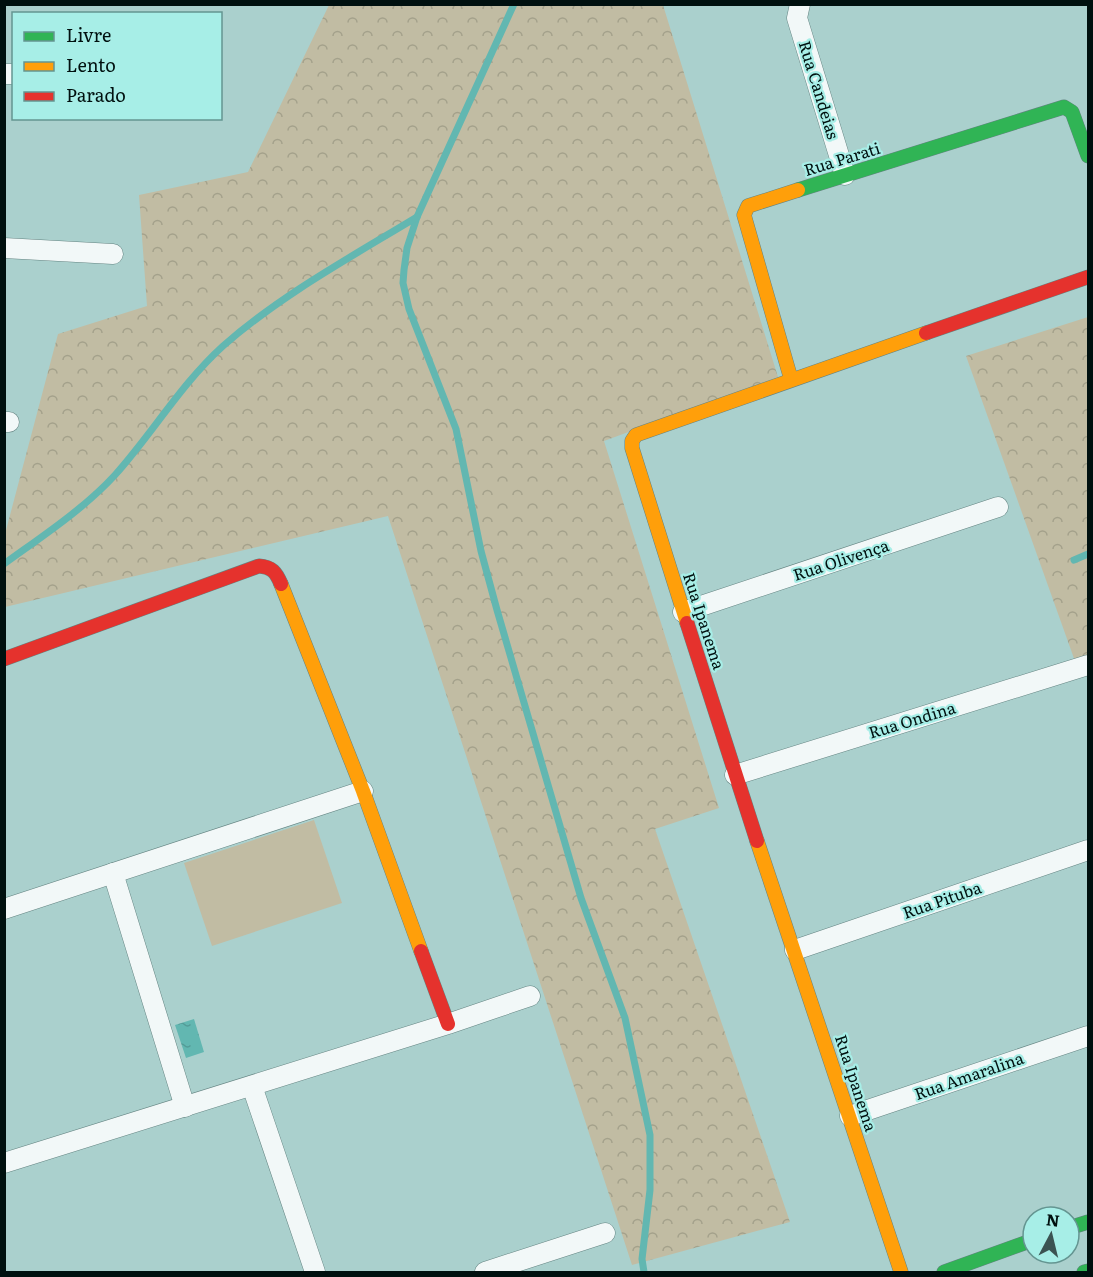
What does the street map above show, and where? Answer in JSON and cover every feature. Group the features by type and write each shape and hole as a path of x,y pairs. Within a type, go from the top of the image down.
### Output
{"street":[{"name":"Rua Candeias","path":"800,4 797,18 845,175"},
{"name":"Rua Parati","path":"792,379 744,215 748,206 1064,107 1072,112 1089,156"},
{"path":"4,248 113,254"},
{"name":"Rua Ipanema","path":"901,1272 735,775 632,448 632,441 636,435 792,379 1089,277"},
{"name":"Rua Olivença","path":"683,612 998,507"},
{"path":"4,659 259,566 268,567 276,572 363,791 448,1024"},
{"name":"Rua Ondina","path":"735,775 1089,665"},
{"path":"4,909 363,791"},
{"name":"Rua Pituba","path":"795,950 1089,850"},
{"path":"113,873 185,1107"},
{"path":"4,1163 448,1024 530,996"},
{"name":"Rua Amaralina","path":"850,1116 1089,1036"},
{"path":"252,1086 315,1272"},
{"path":"485,1272 605,1233"},
{"path":"944,1272 1021,1244"},
{"path":"1084,1272 1089,1271"}],"green space":[{"path":"329,5 663,5 778,377 604,441 719,808 655,829 790,1222 632,1265 388,516 5,607 5,534 58,334 147,306 139,195 248,172"},
{"path":"1088,317 1088,662 1076,664 966,356"},
{"path":"314,820 342,903 212,946 184,863"}],"water":[{"path":"194,1019 204,1052 186,1058 175,1025"}],"waterway":[{"path":"514,4 417,217 407,248 403,283 409,309 456,429 481,551 497,610 581,898 625,1018 650,1135 650,1190 642,1259 644,1272"},
{"path":"4,564 62,522 103,487 129,459 194,376 245,327 292,293 417,217"},
{"path":"1074,560 1088,554"}],"traffic: fast":[{"path":"798,190 1064,107 1072,112 1088,156"},
{"path":"1081,1224 1088,1222"},
{"path":"944,1272 1021,1244"},
{"path":"1084,1272 1088,1271"}],"traffic: slow":[{"path":"791,379 744,215 748,206 798,190"},
{"path":"687,623 632,448 632,441 636,435 926,333"},
{"path":"281,584 363,791 421,951"},
{"path":"757,841 901,1272"}],"traffic: jam":[{"path":"926,333 1088,277"},
{"path":"4,659 259,566 273,571 281,584"},
{"path":"687,623 757,841"},
{"path":"421,951 448,1024"}]}
